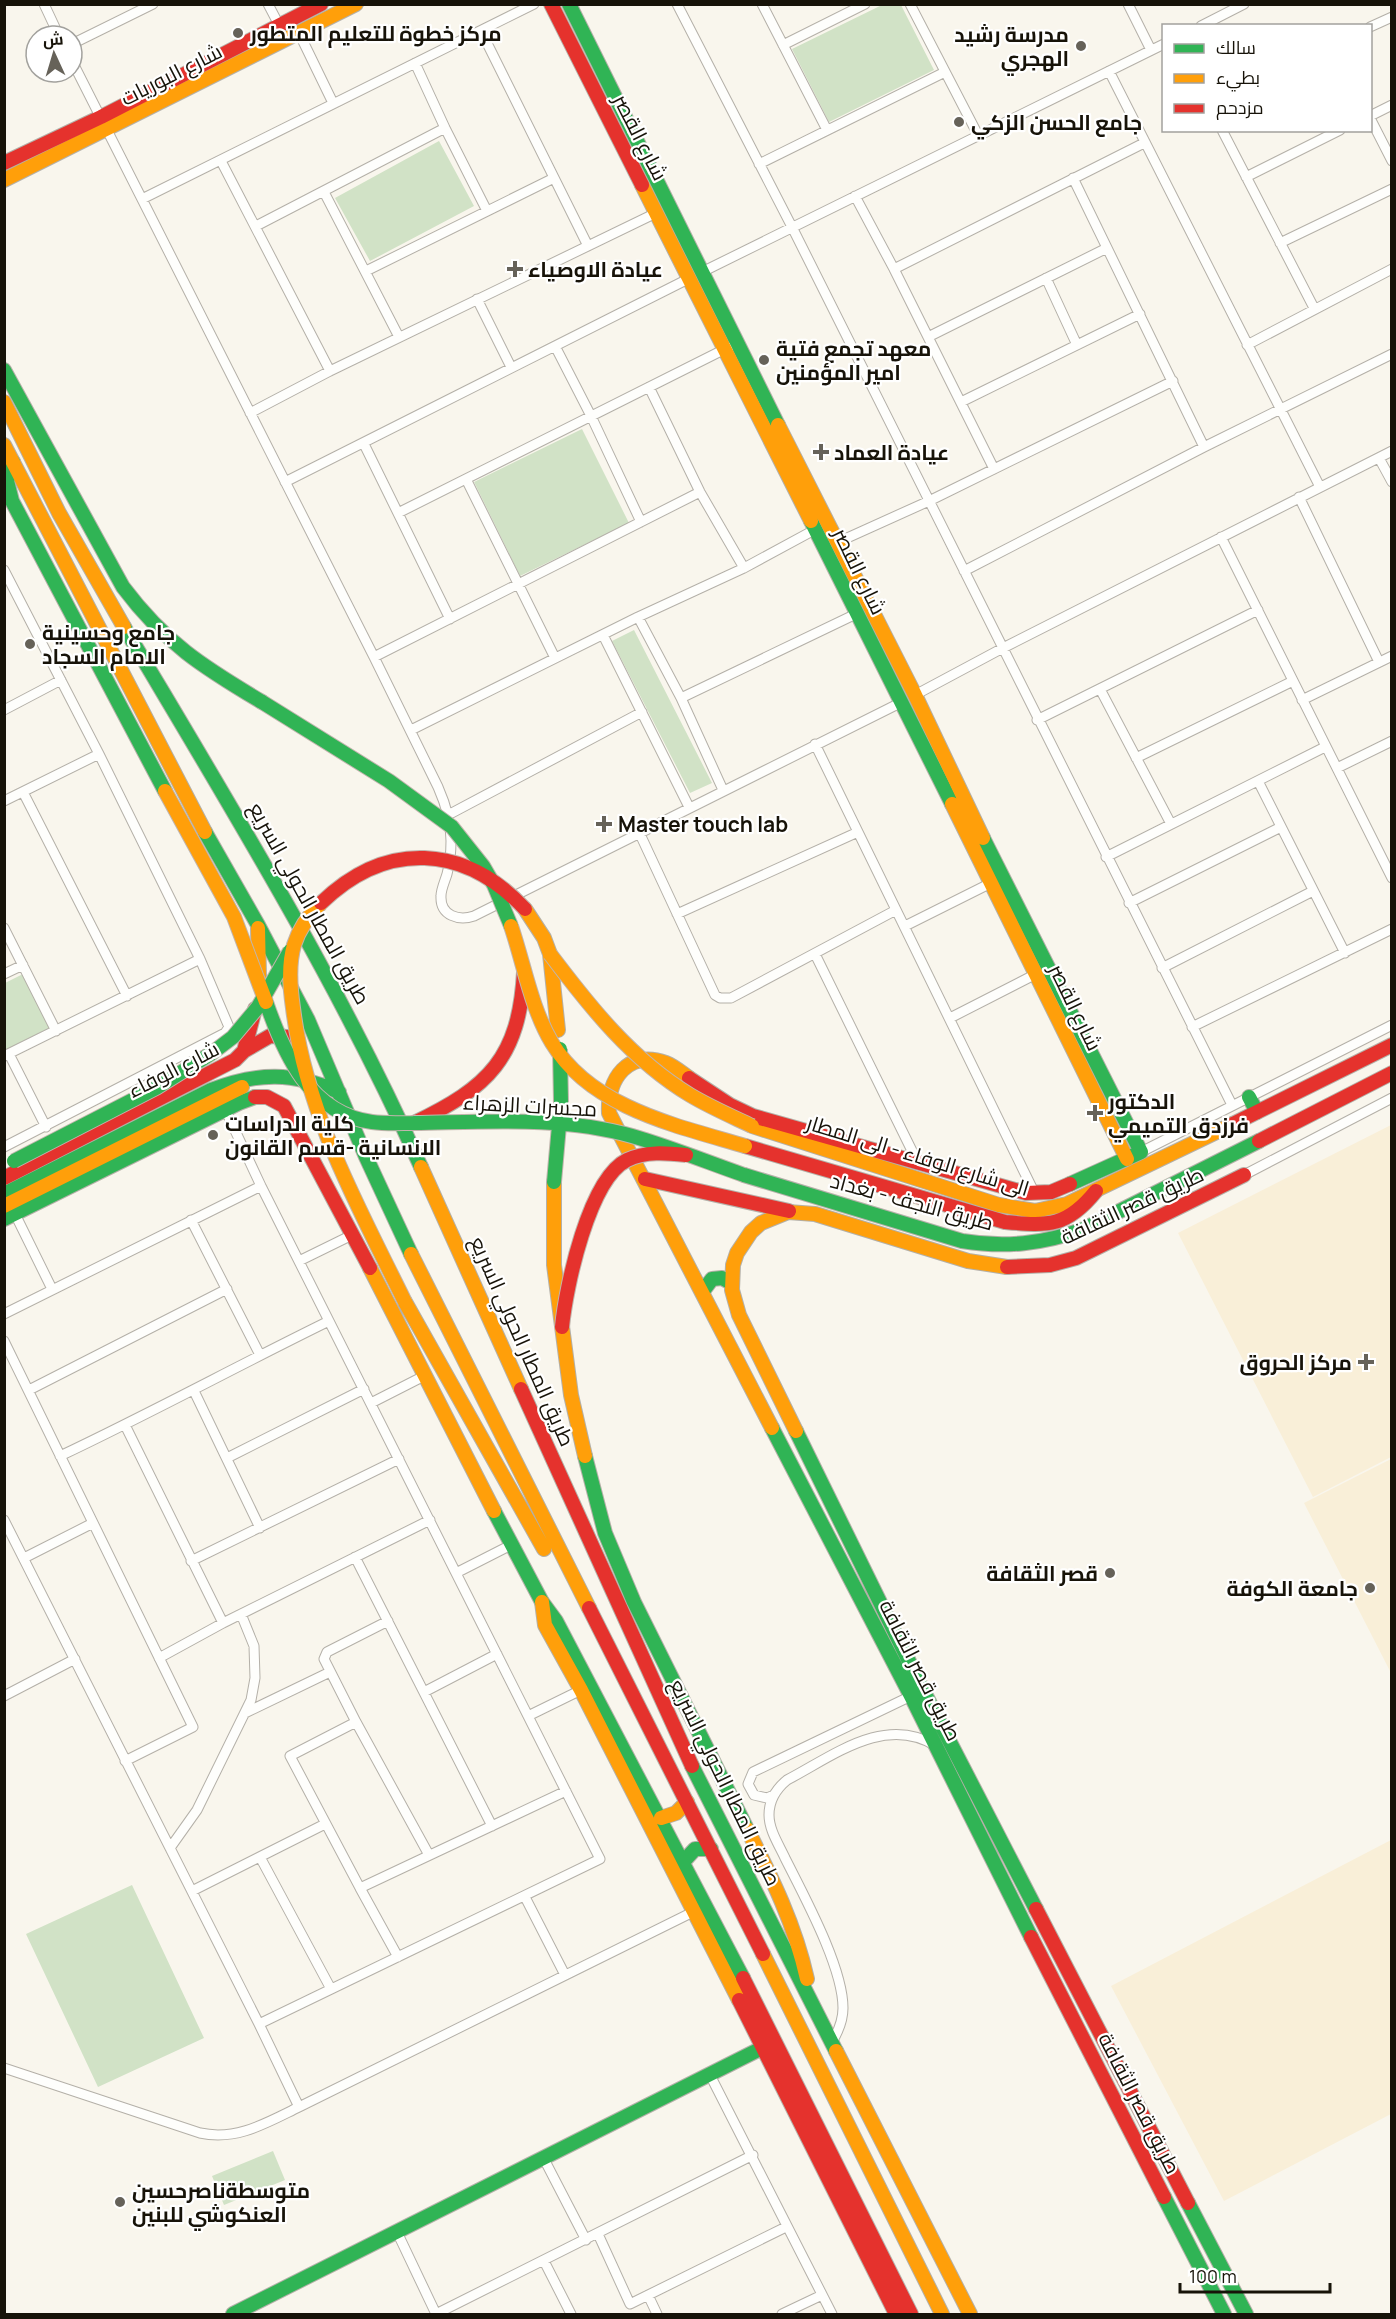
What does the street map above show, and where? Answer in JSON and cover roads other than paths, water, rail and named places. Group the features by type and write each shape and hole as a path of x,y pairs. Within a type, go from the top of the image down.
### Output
{"main road":[{"name":"شارع البوريات","path":"4,163 104,123 299,33 356,4"},
{"name":"شارع القصر","path":"551,4 656,213 696,275"},
{"name":"شارع القصر","path":"569,4 858,614 902,702 957,800 1141,1152"},
{"name":"شارع البوريات","path":"4,180 279,26 321,5"},
{"path":"4,370 123,586 139,609 170,642 198,664 315,733 434,811 459,833 479,859 509,915 538,1014 550,1041 585,1080 605,1095 627,1107 745,1146 1005,1222 1036,1223 1067,1219 1079,1210 1096,1191"},
{"name":"طريق المطار الحولي السريع","path":"4,402 66,526 277,884 348,1013 392,1102 689,1761 970,2314"},
{"name":"طريق المطار الحولي السريع","path":"4,445 216,853 308,1020 366,1157 424,1282 711,1849 942,2314"},
{"name":"شارع القصر","path":"784,454 836,543 915,695 957,800"},
{"path":"13,462 8,482 12,501 238,928 284,1051 309,1091"},
{"name":"شارع القصر","path":"974,833 991,883 1127,1159"},
{"path":"9,1163 156,1088 233,1037 258,1007 295,940 317,906 356,875 402,859 435,858 476,869 503,885 535,922 549,954 561,1064 561,1103 552,1238 556,1293 571,1395 594,1497 605,1533 634,1602 782,1899 801,1952 806,1971 808,1997"},
{"name":"شارع الوفاء","path":"4,1178 221,1069 240,1056 244,1051 256,1003 259,979 258,926"},
{"path":"295,940 291,978 295,1032 304,1073 325,1133 405,1302 598,1644 623,1677"},
{"name":"الى شارع الوفاء - الى المطار","path":"549,954 598,1017 643,1062 679,1090 702,1104 752,1126 1016,1209 1035,1211 1057,1207 1096,1191 1392,1045"},
{"path":"414,1123 464,1096 486,1078 506,1056 520,1016 524,992 523,960"},
{"path":"244,1051 275,1034 282,1034 294,1042 297,1056 290,1068 284,1072 259,1075"},
{"path":"645,1179 614,1122 608,1102 612,1082 618,1073 626,1066 646,1059 667,1063 730,1106 753,1116 1026,1193 1051,1192 1141,1152"},
{"name":"طريق النجف - بغداد","path":"744,1175 962,1241 997,1246 1033,1244 1084,1229 1392,1073"},
{"name":"شارع الوفاء","path":"4,1194 211,1090 234,1081 259,1075 312,1081 339,1092"},
{"path":"8,1213 32,1192 248,1085 276,1083 309,1091"},
{"name":"مجسرات الزهراء","path":"309,1091 340,1112 380,1124 519,1121 590,1128 631,1136 744,1175"},
{"path":"8,1213 225,1109 256,1097 266,1096 275,1098 284,1106 511,1545 542,1602 556,1622 684,1861 896,2314"},
{"path":"1249,1097 1257,1112"},
{"path":"562,1327 568,1281 601,1184 613,1170 636,1156 662,1151 686,1155"},
{"name":"طريق قصر الثقافة","path":"645,1179 792,1212 815,1214 968,1261 995,1267 1023,1268 1050,1265 1076,1258 1244,1174"},
{"name":"طريق قصر الثقافة","path":"645,1179 911,1696 1224,2314"},
{"name":"طريق قصر الثقافة","path":"792,1212 766,1220 745,1238 733,1262 731,1282 739,1315 913,1668 1246,2314"},
{"path":"703,1291 712,1279 722,1278 731,1282"},
{"path":"542,1602 545,1625 581,1690 693,1912 769,2044 910,2314"},
{"path":"661,1818 676,1813 687,1802"},
{"path":"684,1861 693,1850 702,1847 711,1849"},
{"path":"233,2314 251,2311 397,2232 769,2044"},
{"path":"1101,2073 1118,2063"},
{"path":"893,2217 902,2222 909,2221 914,2217 916,2207"},
{"path":"915,2260 921,2248 927,2246 937,2248"}],"street":[{"path":"44,4 53,24"},
{"path":"84,38 141,7 153,4"},
{"path":"268,4 279,26"},
{"path":"142,199 534,4"},
{"path":"677,4 792,227 1001,649 1232,1105"},
{"path":"762,4 827,130"},
{"path":"783,45 866,4"},
{"path":"910,4 978,135"},
{"path":"1128,4 1151,50"},
{"path":"1205,24 1244,4"},
{"path":"1372,27 1392,17"},
{"path":"481,31 588,246"},
{"path":"299,33 333,104"},
{"path":"285,482 792,227 1162,45"},
{"path":"416,63 445,128 488,211"},
{"path":"1109,71 1320,487"},
{"path":"759,164 945,72"},
{"path":"84,84 411,730 444,801 448,815 451,852 441,896 441,903 445,911 458,919 474,916 902,702"},
{"path":"1372,116 1392,105"},
{"path":"1372,119 1392,161"},
{"path":"256,226 445,128"},
{"path":"1223,132 1314,308"},
{"path":"1246,177 1336,132"},
{"path":"894,269 1144,143"},
{"path":"221,161 330,371"},
{"path":"366,271 554,178"},
{"path":"1073,178 1204,447"},
{"path":"1280,243 1392,189"},
{"path":"324,192 399,337"},
{"path":"855,196 994,469"},
{"path":"250,413 399,337 656,213"},
{"path":"928,337 1107,248"},
{"path":"1247,345 1392,269"},
{"path":"1046,278 1077,345"},
{"path":"477,299 512,367"},
{"path":"961,402 1140,314"},
{"path":"555,346 641,522"},
{"path":"398,513 731,346"},
{"path":"964,571 1204,447 1392,354"},
{"path":"836,543 929,501 1173,381"},
{"path":"649,387 700,492 744,568"},
{"path":"364,444 450,619"},
{"path":"915,695 1392,451"},
{"path":"1379,458 1392,482"},
{"path":"466,479 555,658"},
{"path":"374,657 700,492"},
{"path":"1299,497 1379,662"},
{"path":"411,730 638,617 744,568 816,529"},
{"path":"1221,537 1392,878"},
{"path":"4,570 99,754 200,959 229,1027 228,1030 4,1148"},
{"path":"1037,720 1258,610"},
{"path":"681,698 858,614"},
{"path":"638,617 681,698 723,790"},
{"path":"603,635 689,807"},
{"path":"1302,700 1392,656"},
{"path":"4,710 61,680"},
{"path":"1136,758 1293,681"},
{"path":"1100,689 1171,824"},
{"path":"448,815 642,712"},
{"path":"1337,768 1392,741"},
{"path":"815,744 1035,1194"},
{"path":"1106,857 1325,747"},
{"path":"4,801 99,754"},
{"path":"1258,781 1345,953"},
{"path":"23,792 127,996"},
{"path":"1129,903 1281,827"},
{"path":"639,832 715,995 720,998 731,998 896,910"},
{"path":"677,914 858,832"},
{"path":"905,926 991,883"},
{"path":"1162,968 1313,891"},
{"path":"4,928 56,1031"},
{"path":"1192,1028 1392,929"},
{"path":"815,954 917,1161"},
{"path":"45,1127 7,1055 200,959"},
{"path":"4,974 22,965"},
{"path":"950,1018 1036,974"},
{"path":"1141,1152 1392,1025"},
{"path":"1244,1174 1392,1098"},
{"path":"225,1109 261,1186 600,1859 259,2024"},
{"path":"4,1314 261,1186"},
{"path":"8,1213 52,1289"},
{"path":"191,1220 260,1355"},
{"path":"299,1261 352,1235"},
{"path":"29,1390 227,1289"},
{"path":"60,1456 194,1391 329,1321"},
{"path":"4,1341 193,1727 125,1761"},
{"path":"371,1403 424,1376"},
{"path":"227,1458 364,1389"},
{"path":"194,1391 260,1528"},
{"path":"125,1425 223,1623"},
{"path":"191,1561 399,1459"},
{"path":"4,1520 299,2107"},
{"path":"159,1658 223,1623 430,1520"},
{"path":"24,1558 93,1524"},
{"path":"456,1573 511,1545"},
{"path":"355,1557 492,1826"},
{"path":"170,1848 197,1810 251,1700 254,1646 241,1614"},
{"path":"388,1621 327,1653 324,1659 429,1856"},
{"path":"424,1692 497,1654"},
{"path":"4,1696 75,1659"},
{"path":"245,1713 330,1672"},
{"path":"528,1716 581,1690"},
{"path":"774,1795 766,1798 754,1795 748,1784 753,1772 911,1696"},
{"path":"356,1722 290,1756 398,1957"},
{"path":"832,2042 843,2014 841,1993 819,1929 770,1825 770,1804 774,1795 787,1780 876,1735 903,1734 920,1738 937,1747"},
{"path":"360,1888 566,1791"},
{"path":"192,1891 325,1824"},
{"path":"260,1857 331,1989"},
{"path":"525,1897 565,1975"},
{"path":"4,2068 210,2135 230,2135 250,2130 299,2107 706,1905"},
{"path":"711,2075 832,2314"},
{"path":"397,2232 436,2314 753,2155"},
{"path":"544,2159 586,2240"},
{"path":"598,2234 630,2304 786,2227"},
{"path":"544,2261 571,2314"},
{"path":"648,2295 657,2314"},
{"path":"782,2314 822,2295"}],"place":[{"name":"مركز خطوة للتعليم المتطور","path":"238,33"},
{"name":"مدرسة رشيد الهجري","path":"1081,46"},
{"name":"جامع الحسن الزكي","path":"959,122"},
{"name":"عيادة الاوصياء","path":"515,269"},
{"name":"معهد تجمع فتية امير المؤمنين","path":"764,360"},
{"name":"عيادة العماد","path":"821,452"},
{"name":"جامع وحسينية الامام السجاد","path":"30,644"},
{"name":"Master touch lab","path":"604,824"},
{"name":"الدكتور فرزدق التميمي","path":"1095,1113"},
{"name":"كلية الدراسات الانسانية -قسم القانون","path":"213,1135"},
{"name":"مركز الحروق","path":"1366,1362"},
{"name":"قصر الثقافة","path":"1110,1573"},
{"name":"جامعة الكوفة","path":"1370,1588"},
{"name":"متوسطةناصرحسين العنكوشي للبنين","path":"120,2202"}]}
